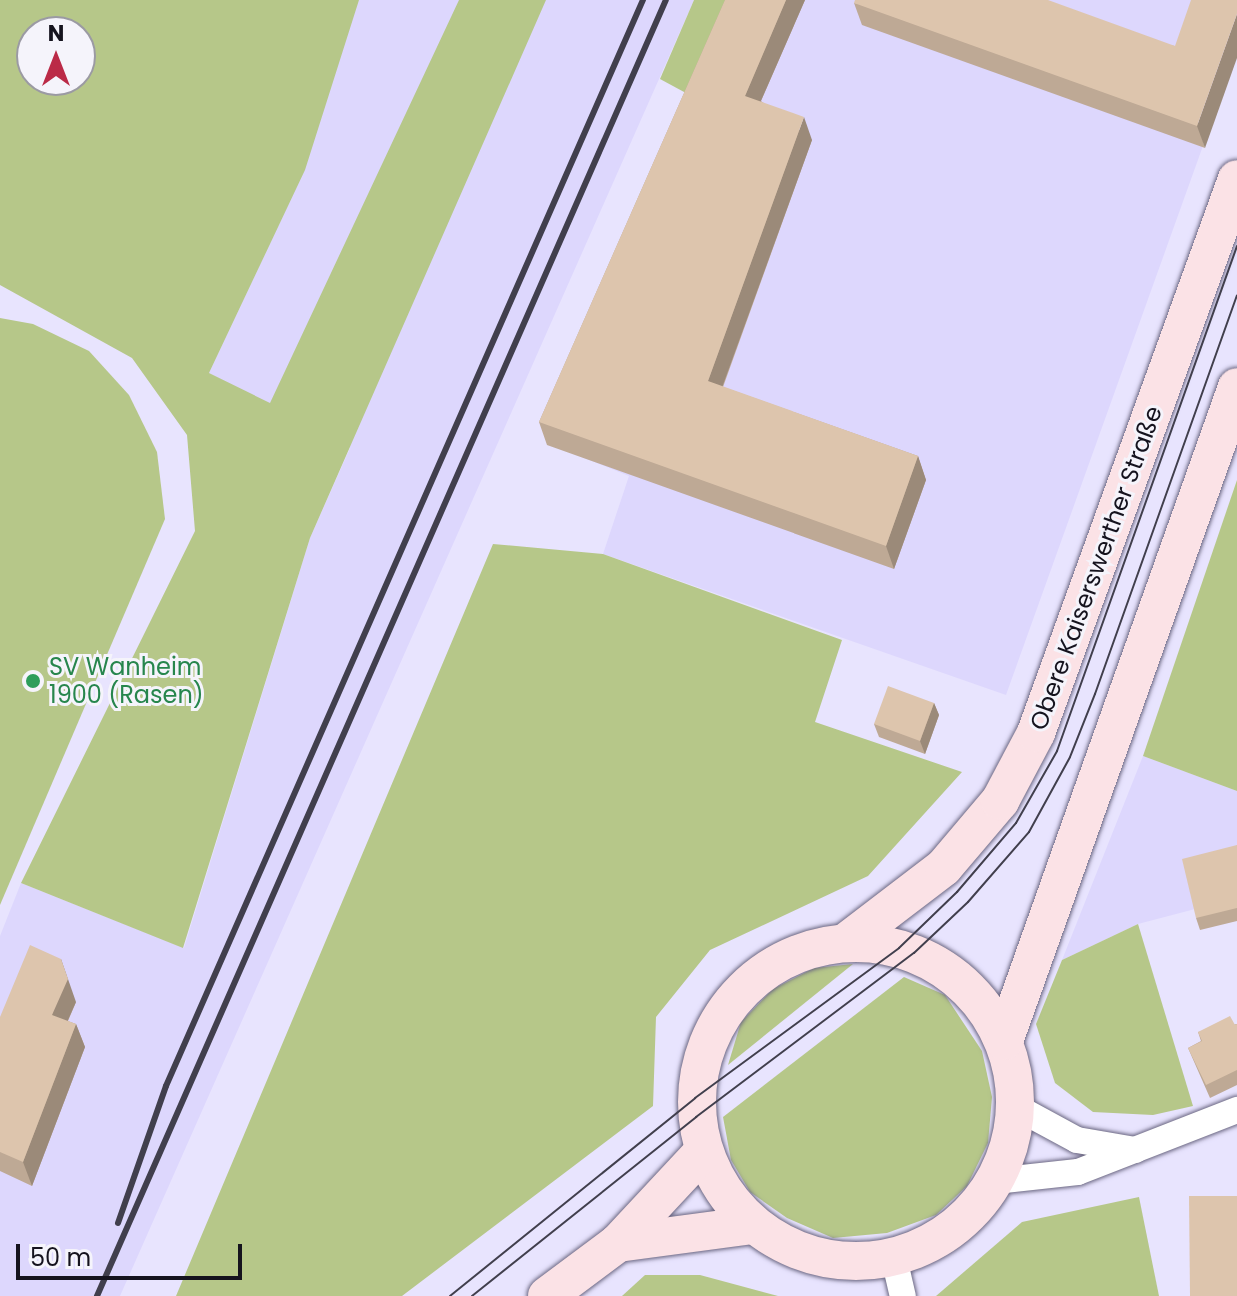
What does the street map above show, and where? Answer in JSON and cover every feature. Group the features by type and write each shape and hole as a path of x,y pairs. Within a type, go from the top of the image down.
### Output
{"street":[{"name":"Obere Kaiserswerther Straße","path":"846,942 944,867 1000,801 1036,733 1237,179"},
{"path":"1004,1041 1237,387"},
{"path":"846,942 899,948 952,974 982,1004 1004,1041 1016,1107 1010,1146 995,1181 969,1216 946,1233 894,1258 836,1261 792,1249 753,1225 723,1193 703,1152 695,1098 703,1051 725,1009 758,975 800,952 846,942"},
{"path":"1016,1107 1077,1140 1138,1151"},
{"path":"995,1181 1078,1172 1237,1110"},
{"path":"547,1296 618,1243 703,1152"},
{"path":"618,1243 753,1225"},
{"path":"894,1258 903,1296"}],"shaded area":[{"path":"272,0 694,0 120,1296 0,1296 0,936 21,883 184,948 310,538 350,448 209,373 304,171"},
{"path":"742,0 1237,0 1237,51 1006,695 603,554 629,476 550,444"},
{"path":"1143,756 1237,791 1237,898 1138,924 1062,960"}],"green space":[{"path":"0,0 359,0 305,170 209,373 270,403 459,0 546,0 310,538 183,948 21,883 195,531 187,435 132,358 0,285"},
{"path":"694,0 742,0 697,99 660,79"},
{"path":"0,318 33,324 89,351 129,395 157,452 165,519 0,905"},
{"path":"1237,480 1237,791 1143,756"},
{"path":"493,544 603,554 842,640 815,722 962,772 868,876 710,950 656,1017 653,1106 402,1296 176,1296"},
{"path":"1138,924 1193,1106 1153,1115 1093,1112 1055,1083 1036,1024 1062,960"},
{"path":"853,964 728,1065 741,1022 773,989 814,968"},
{"path":"904,977 945,995 982,1051 992,1097 988,1143 967,1186 936,1215 887,1233 833,1238 787,1218 750,1192 731,1160 723,1117"},
{"path":"1139,1197 1159,1296 936,1296 1022,1222"},
{"path":"645,1275 700,1275 778,1296 622,1296"}],"building":[{"path":"725,0 786,0 745,96 804,117 708,381 918,456 886,546 539,422"},
{"path":"855,0 1048,0 1175,46 1191,0 1237,0 1237,14 1197,126 854,3"},
{"path":"888,686 934,703 920,741 874,724"},
{"path":"1237,845 1237,908 1196,918 1182,859"},
{"path":"30,945 61,959 68,979 52,1015 76,1024 23,1162 0,1152 0,1017"},
{"path":"1230,1016 1237,1024 1237,1070 1206,1085 1188,1048 1202,1041 1198,1032"},
{"path":"1189,1196 1237,1196 1237,1296 1190,1296"}],"tram line":[{"path":"450,1296 695,1098 899,948 957,892 1016,823 1057,751 1237,246"},
{"path":"472,1296 696,1117 914,953 968,902 1029,832 1070,757 1095,694 1237,296"}],"railway":[{"path":"118,1223 166,1086 643,0"},
{"path":"97,1296 666,0"}],"place":[{"name":"SV Wanheim 1900 (Rasen)","path":"33,681"}]}
